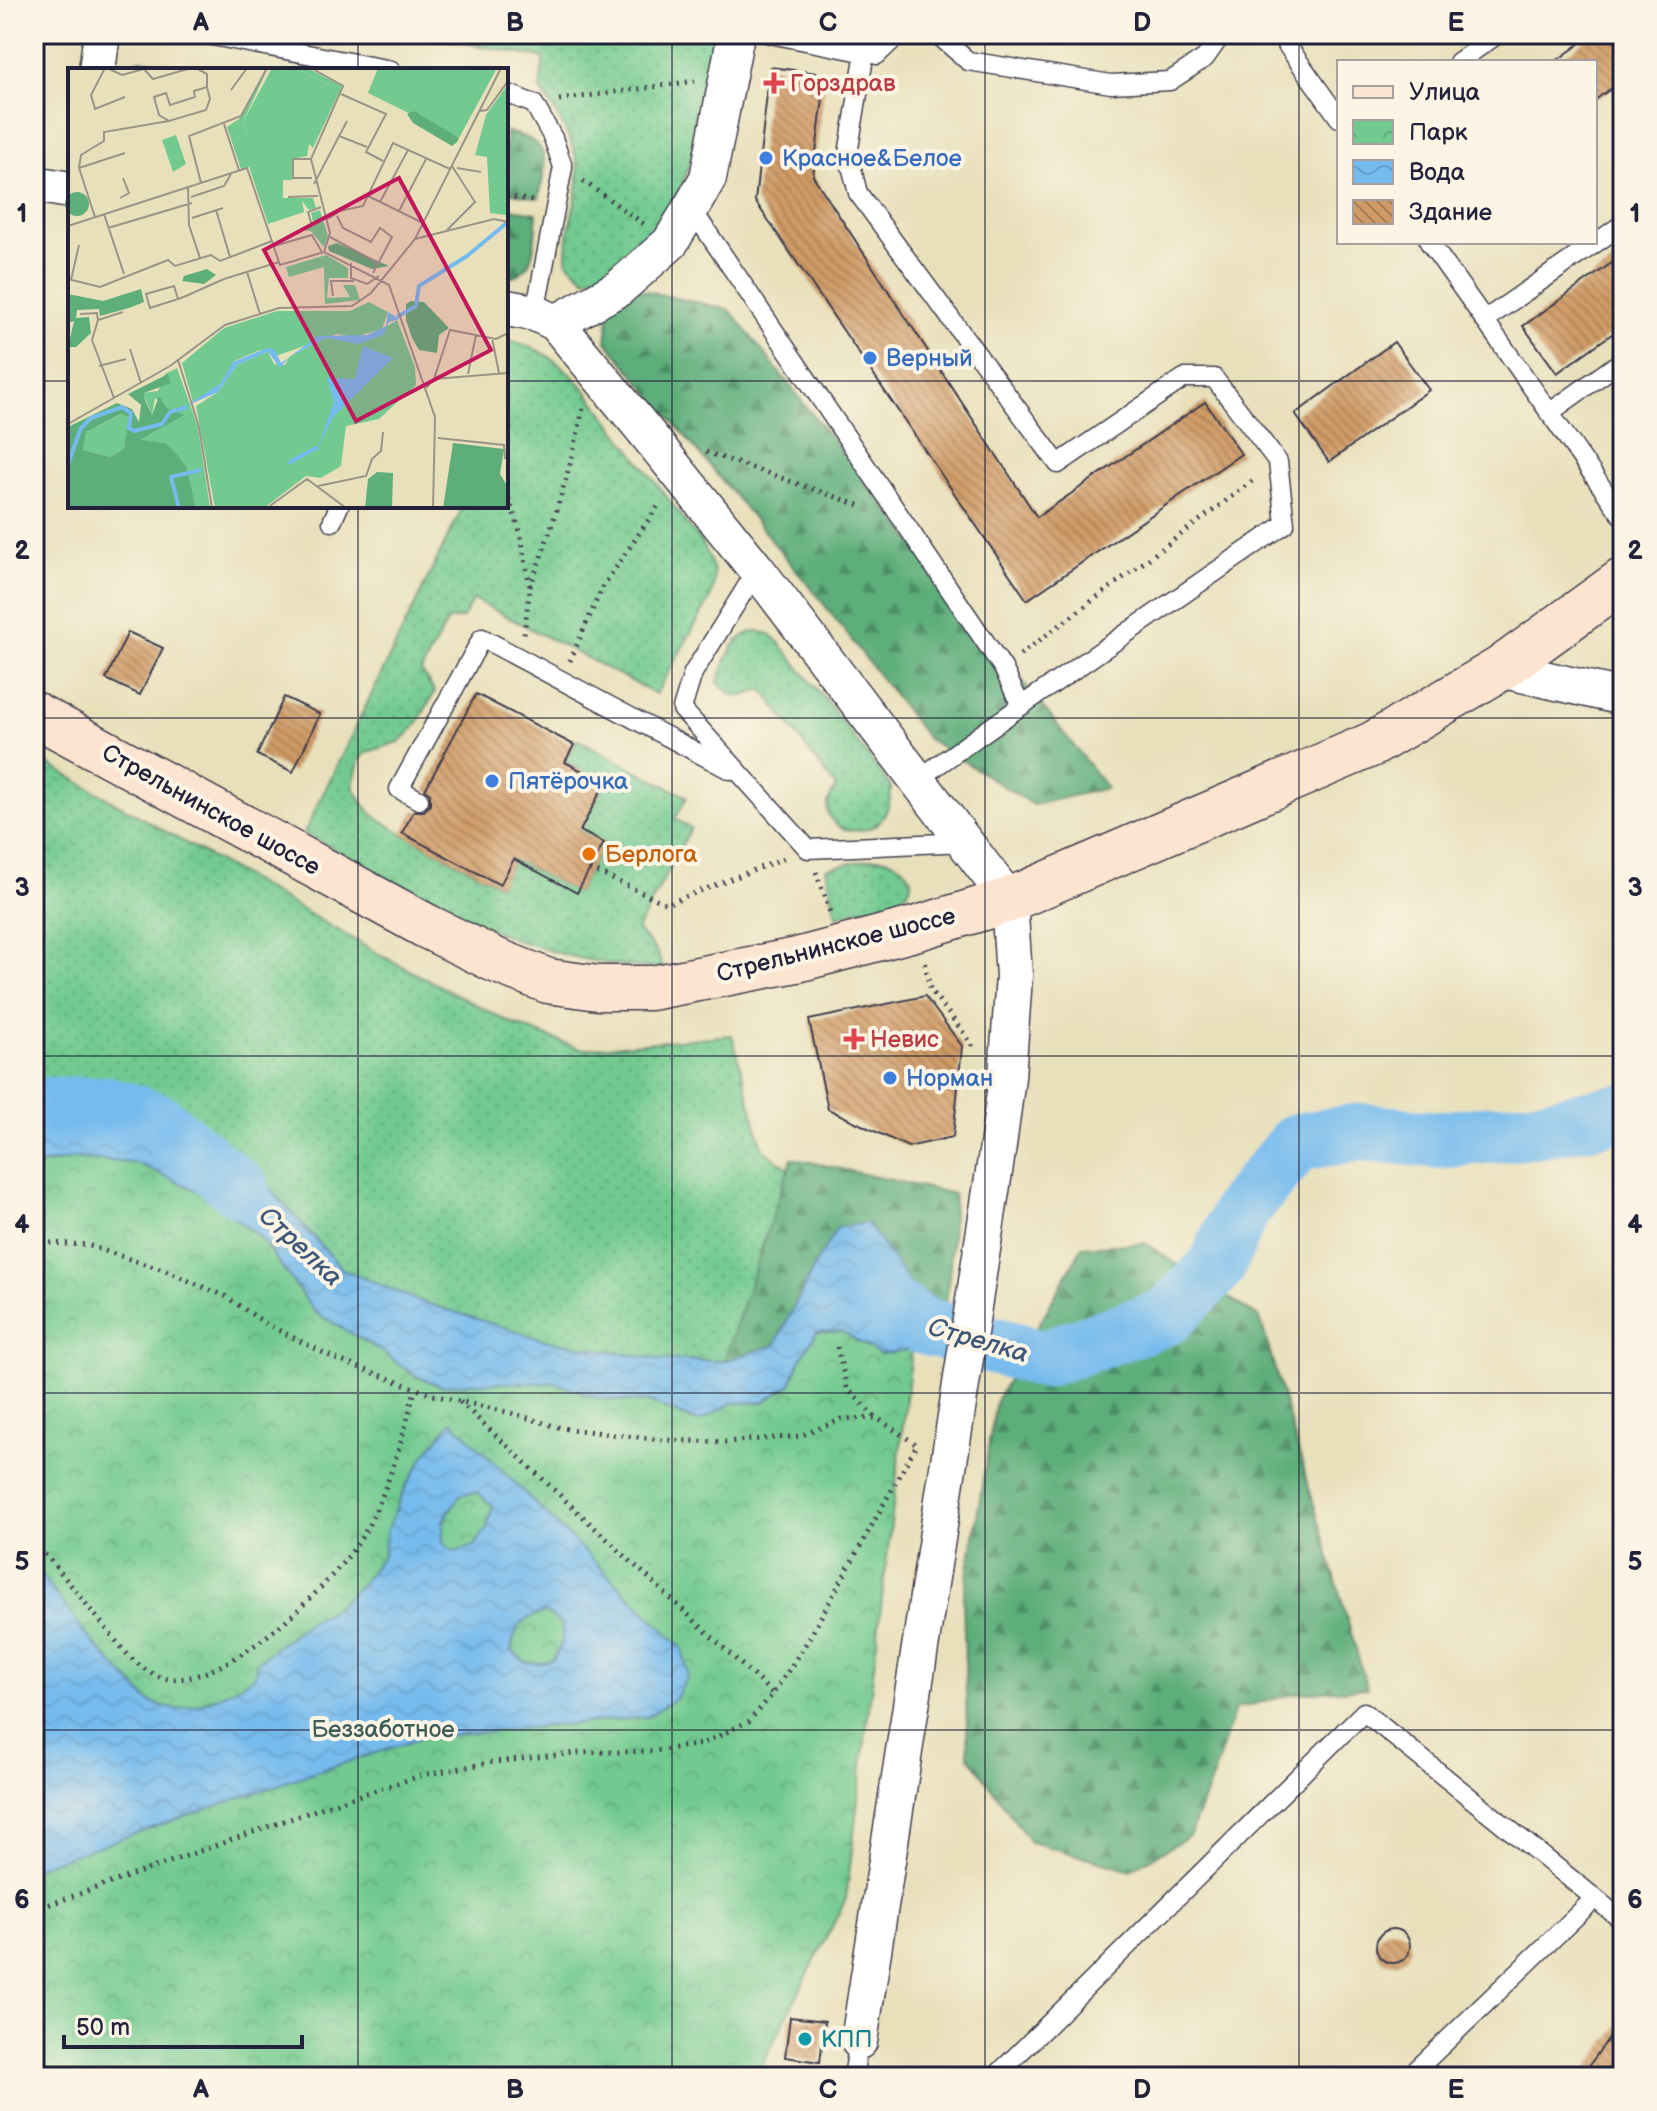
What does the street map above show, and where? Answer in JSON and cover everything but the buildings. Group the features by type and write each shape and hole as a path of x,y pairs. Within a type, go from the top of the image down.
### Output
{"main road":[{"name":"Стрельнинское шоссе","path":"34,714 426,926 495,960 548,981 598,988 651,988 797,960 1009,900 1373,744 1500,669 1623,580"}],"street":[{"path":"97,68 102,34"},
{"path":"736,34 708,178 670,243 619,288 532,315 644,430 757,570 1009,900 1014,976 1007,1077 859,2041"},
{"path":"34,184 68,190"},
{"path":"1500,669 1623,697"}],"lane":[{"path":"202,34 380,68"},
{"path":"770,34 877,55 899,34"},
{"path":"937,34 968,61 1111,84 1170,81 1205,58 1222,34"},
{"path":"1279,34 1337,115"},
{"path":"1461,60 1498,34"},
{"path":"865,52 848,154 858,193 1058,464 1184,378 1214,378 1278,462 1285,524 917,780"},
{"path":"508,94 534,104 553,138 563,167 532,315"},
{"path":"691,208 1003,668 1021,706"},
{"path":"1597,242 1623,224"},
{"path":"1430,244 1623,517"},
{"path":"1486,319 1594,244"},
{"path":"1549,413 1623,360"},
{"path":"668,736 682,709 693,673 757,570"},
{"path":"419,800 399,789 482,638 743,776"},
{"path":"682,709 808,849 966,842"},
{"path":"995,2077 1364,1712 1623,1921"},
{"path":"1409,2077 1595,1898"},
{"path":"853,2077 859,2041"}],"path":[{"path":"534,104 728,76"},
{"path":"563,167 670,243"},
{"path":"526,621 530,587 547,543 571,462 585,401"},
{"path":"703,451 904,521"},
{"path":"1003,668 1278,462"},
{"path":"573,655 602,588 668,491"},
{"path":"508,497 520,531 530,587"},
{"path":"590,869 667,904 808,849 834,923"},
{"path":"918,928 930,989 972,1044 972,1059"},
{"path":"34,1242 87,1245 163,1270 225,1296 268,1325 336,1359 415,1389 561,1428 661,1440 725,1442 800,1436 842,1419 877,1418"},
{"path":"837,1347 847,1388 877,1418 917,1445"},
{"path":"34,1542 58,1567 127,1655 151,1674 171,1681 217,1669 281,1625 337,1571 364,1533 403,1439 415,1389"},
{"path":"459,1401 773,1694"},
{"path":"34,1910 423,1775 493,1762 575,1753 655,1751 702,1744 749,1721 773,1694 807,1642 917,1445 930,1440"}],"green space":[{"path":"444,34 717,34 696,143 684,179 669,212 648,241 621,264 586,279 567,262 578,168 569,137 540,88 544,58 442,39"},
{"path":"140,59 192,68 125,68"},
{"path":"508,133 532,140 543,153 544,172 539,198 508,192"},
{"path":"508,208 537,213 532,254 524,270 508,278"},
{"path":"632,288 730,310 1107,788 1033,805 927,738 816,594 606,341 610,308"},
{"path":"508,340 530,347 550,357 584,388 701,542 714,571 709,601 656,694 473,599 463,618 448,620 421,671 435,692 415,727 399,742 367,752 359,761 353,786 373,815 499,885 514,859 577,893 603,844 580,831 605,783 565,762 577,739 687,797 675,819 691,828 637,930 657,952 663,968 614,965 521,941 432,902 304,833 462,508 508,508"},
{"path":"756,631 770,634 778,641 891,787 888,807 880,820 869,828 857,831 835,824 829,815 828,804 836,787 762,689 738,696 718,682 735,644"},
{"path":"34,756 386,958 511,1023 580,1049 732,1035 763,1150 867,1223 838,1227 818,1259 775,1345 724,1361 661,1360 544,1340 416,1300 342,1269 266,1184 69,1102 34,1106"},
{"path":"876,858 895,862 908,872 911,879 906,894 897,901 836,916 826,868"},
{"name":"Беззаботное","path":"76,1158 137,1163 198,1191 260,1237 316,1313 378,1349 416,1376 442,1386 556,1383 601,1399 650,1402 698,1422 732,1403 763,1402 790,1386 802,1356 817,1332 841,1331 880,1354 912,1349 846,1899 759,2071 746,2077 34,2077 34,1166"},
{"path":"792,1158 954,1194 946,1305 911,1286 868,1224 838,1227 818,1259 775,1345 724,1361"},
{"path":"1145,1243 1260,1318 1367,1688 1297,1693 1235,1709 1190,1835 1131,1870 1030,1842 968,1755 963,1601 996,1401 1082,1247"}],"water":[{"path":"69,1102 153,1125 266,1184 342,1269 416,1300 544,1340 661,1360 724,1361 775,1345 818,1259 838,1227 867,1223 911,1285 946,1305 937,1355 912,1349 880,1354 841,1331 817,1332 802,1356 790,1385 763,1402 732,1403 698,1422 650,1402 601,1399 556,1383 442,1386 416,1376 378,1349 315,1312 260,1237 198,1191 137,1163 76,1158 34,1166 34,1106"},
{"path":"452,1421 682,1648 688,1674 677,1697 647,1717 422,1738 34,1868 34,1566 94,1644 150,1702 176,1710 204,1703 255,1676 257,1662 308,1622 337,1607 361,1584 383,1555 387,1530 405,1488 427,1452","holes":["477,1492 493,1506 487,1528 475,1546 455,1552 443,1543 443,1521 460,1495","546,1612 562,1625 562,1642 553,1660 534,1664 525,1662 511,1649 515,1634 525,1620"]}],"waterway":[{"name":"Стрелка","path":"34,1106 108,1105 157,1121 240,1189"},
{"name":"Стрелка","path":"872,1293 921,1325 1043,1359 1168,1316 1217,1266 1241,1210 1297,1142 1362,1132 1440,1140 1546,1128 1623,1112"}],"place":[{"name":"Горздрав","path":"774,83"},
{"name":"Красное&Белое","path":"766,158"},
{"name":"Верный","path":"870,358"},
{"name":"Пятёрочка","path":"492,781"},
{"name":"Берлога","path":"589,854"},
{"name":"Невис","path":"854,1039"},
{"name":"Норман","path":"890,1078"},
{"name":"КПП","path":"805,2039"}]}
